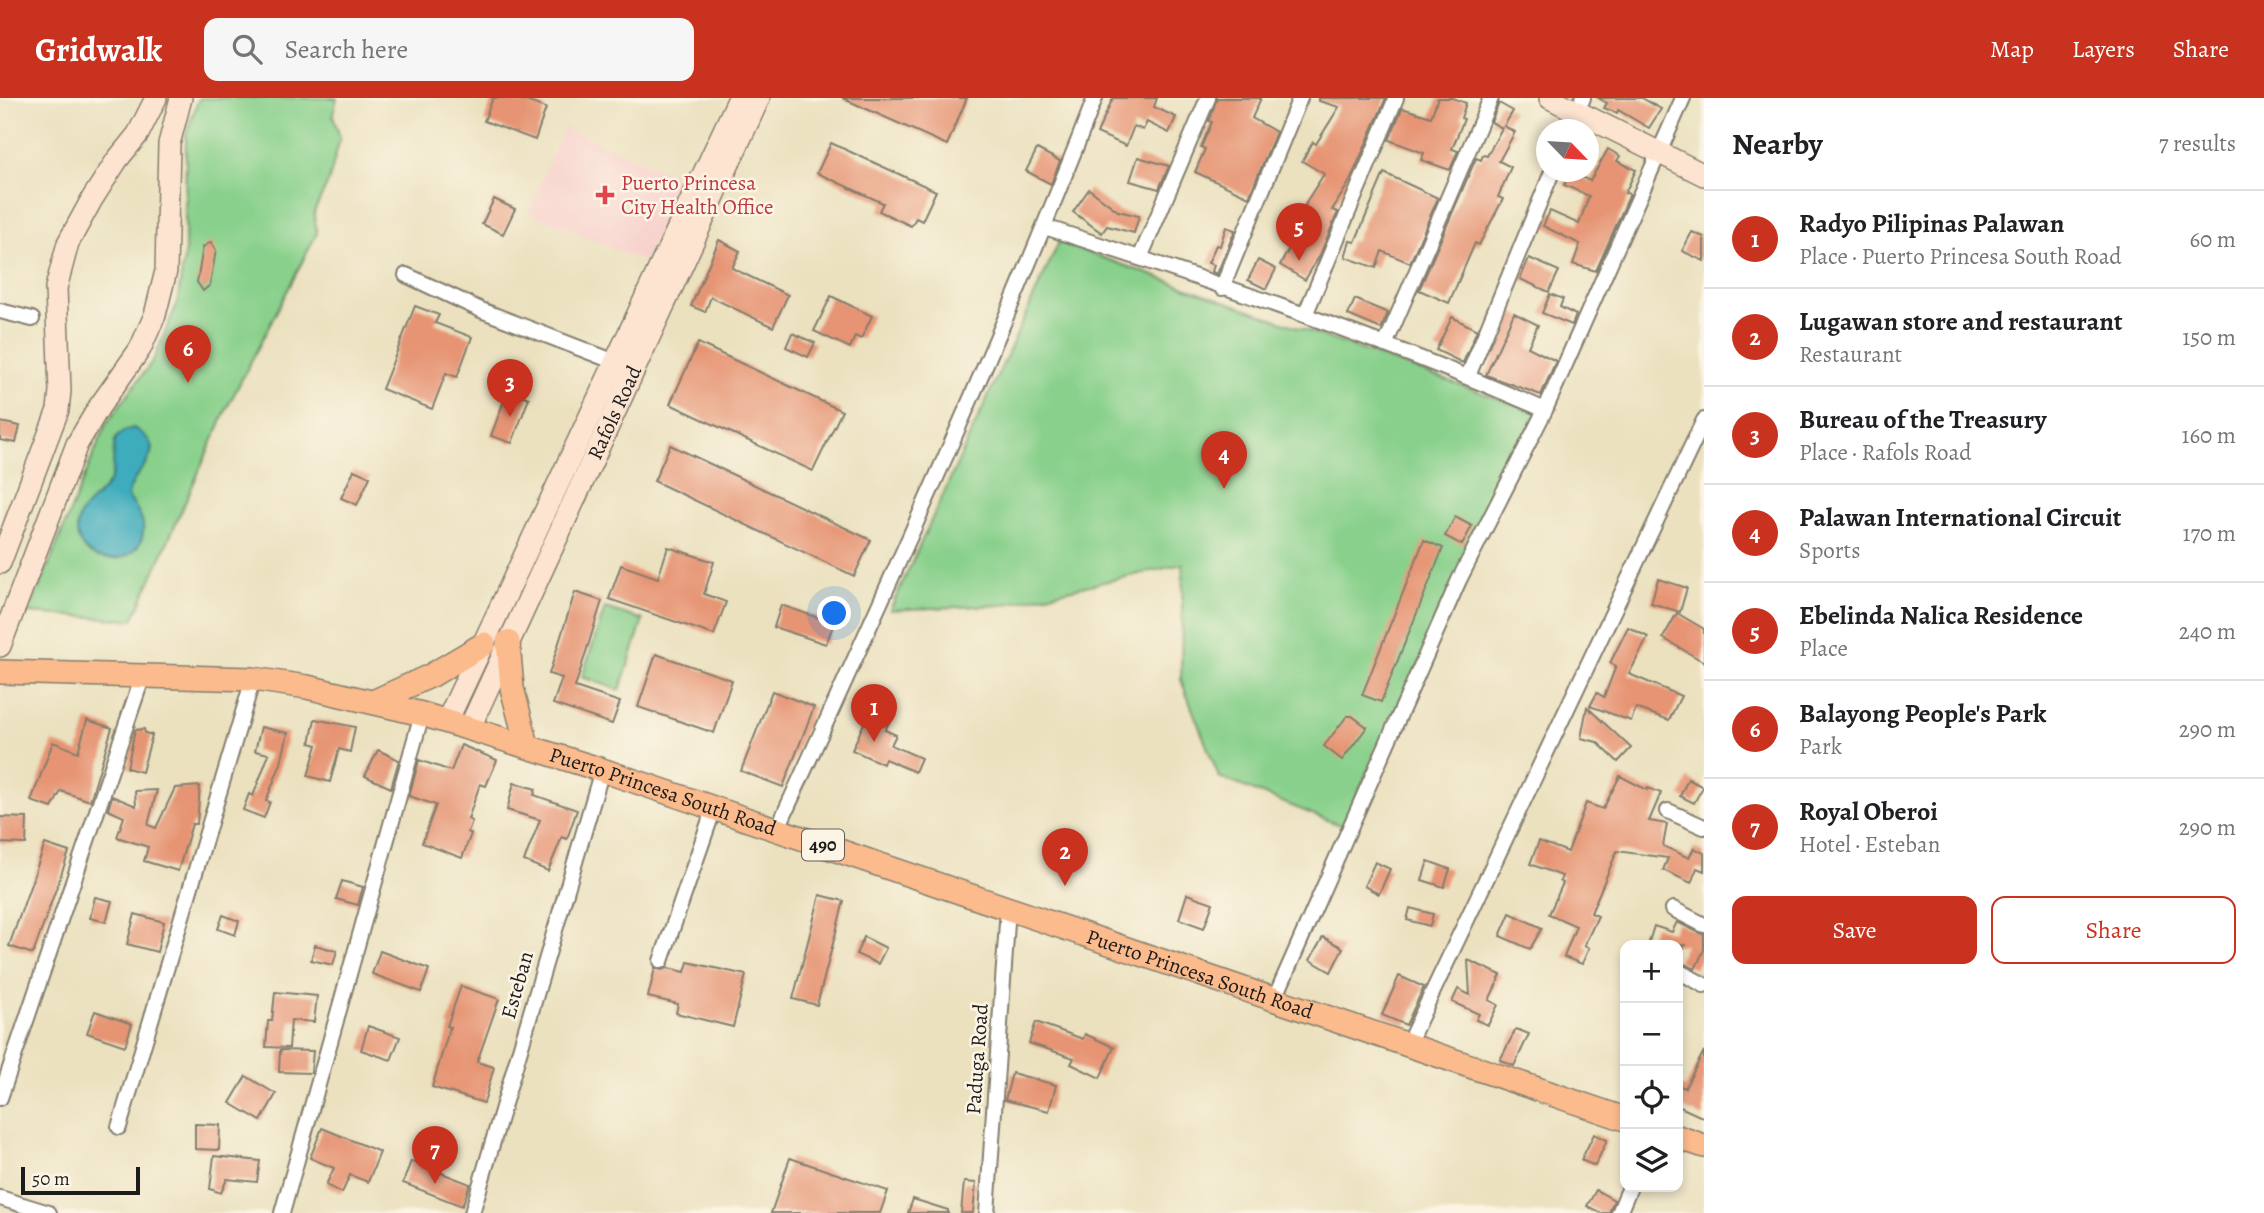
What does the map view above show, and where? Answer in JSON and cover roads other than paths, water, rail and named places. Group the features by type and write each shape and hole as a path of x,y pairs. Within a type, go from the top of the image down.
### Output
{"main road":[{"path":"508,642 512,688 527,745"},
{"path":"373,702 432,675 484,644"},
{"name":"Puerto Princesa South Road","path":"0,672 253,679 307,687 470,727 1620,1117"},
{"path":"1683,1139 1704,1146"}],"street":[{"path":"0,563 58,410 60,391 56,288 68,243 117,159 138,134 156,98"},
{"path":"0,646 77,444 99,407 140,349 155,315 166,271 169,144 181,98"},
{"name":"Rafols Road","path":"470,727 739,98"},
{"name":"Rafols Road","path":"447,721 760,98"},
{"path":"777,830 888,587 1045,227 1095,98"},
{"path":"1140,258 1208,98"},
{"path":"1222,288 1300,98"},
{"path":"1305,315 1396,98"},
{"path":"1385,345 1492,98"},
{"path":"1550,98 1704,175"},
{"path":"1275,998 1459,580 1545,410 1683,98"},
{"path":"138,134 155,133 169,144"},
{"path":"1468,376 1548,182"},
{"path":"1045,227 1305,315 1468,376 1545,410"},
{"path":"406,275 481,310 624,365"},
{"path":"0,312 32,319"},
{"path":"60,391 77,405 99,407"},
{"path":"1408,1044 1704,420"},
{"path":"0,1098 143,675"},
{"path":"119,1127 253,679"},
{"path":"282,1213 422,714"},
{"name":"Esteban","path":"471,1213 602,770"},
{"path":"662,961 714,808"},
{"path":"1668,811 1704,827"},
{"name":"Paduga Road","path":"988,1213 1008,908"},
{"path":"1673,909 1704,925"},
{"path":"1683,974 1704,985"},
{"path":"1619,1213 1628,1192"},
{"path":"0,1198 27,1209 49,1213"}],"water":[{"path":"134,428 146,437 151,445 148,460 131,485 128,496 142,520 141,540 133,551 122,557 108,559 95,556 84,548 78,537 78,521 85,508 110,481 116,439 125,431"}],"place":[{"name":"Puerto Princesa City Health Office","path":"605,195"},
{"name":"Ebelinda Nalica Residence","path":"1299,261"},
{"name":"Balayong People's Park","path":"188,383"},
{"name":"Bureau of the Treasury","path":"510,417"},
{"name":"Palawan International Circuit","path":"1224,489"},
{"name":"Radyo Pilipinas Palawan","path":"874,742"},
{"name":"Lugawan store and restaurant","path":"1065,886"},
{"name":"Royal Oberoi","path":"435,1184"}]}
